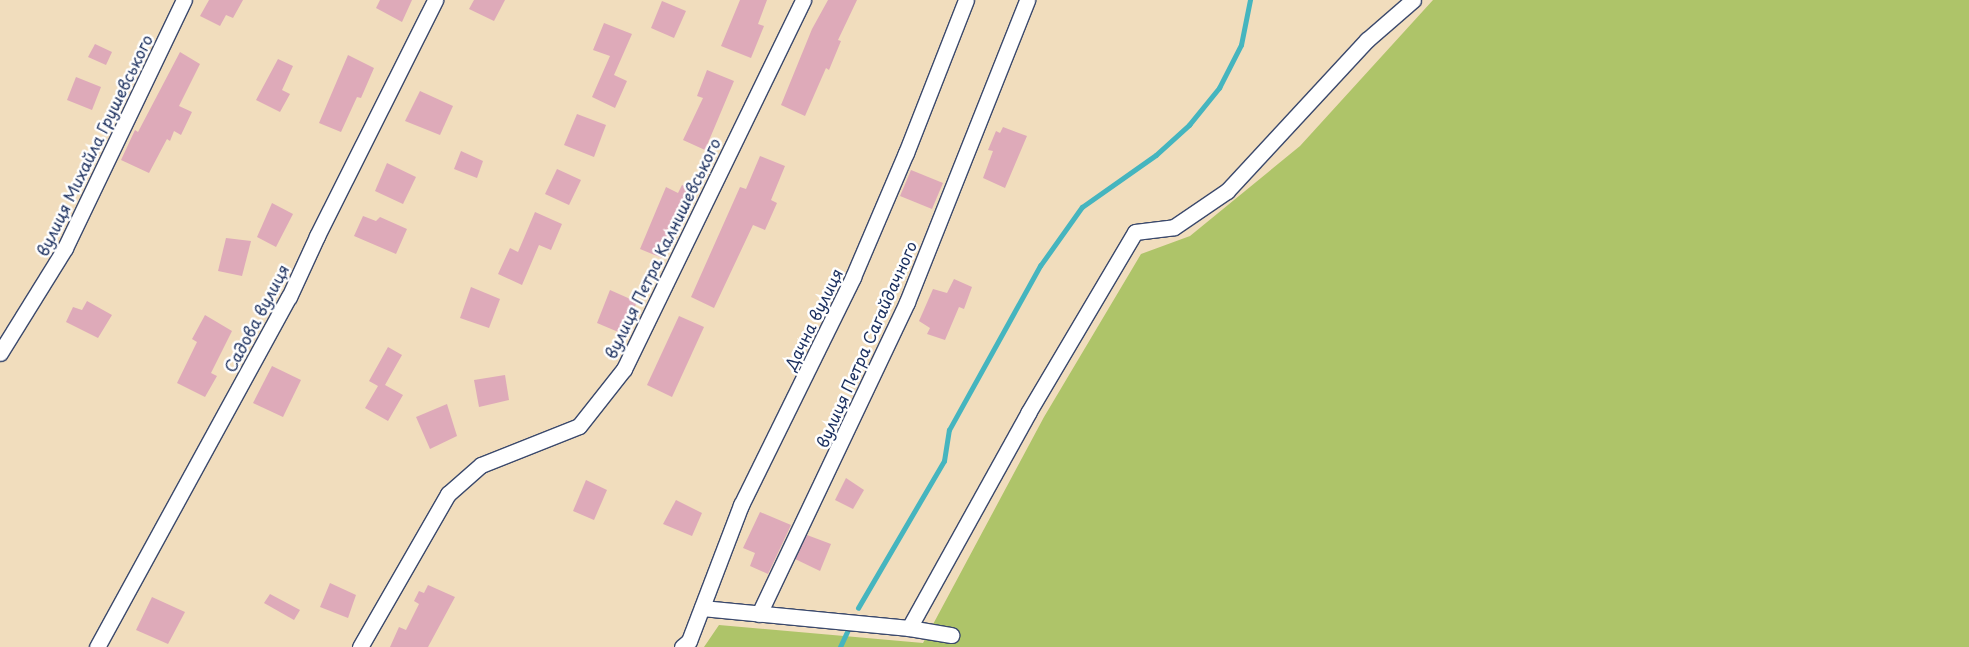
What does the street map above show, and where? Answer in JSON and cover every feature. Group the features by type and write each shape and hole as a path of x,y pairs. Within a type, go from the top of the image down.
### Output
{"street":[{"name":"вулиця Михайла Грушевського","path":"0,354 65,248 184,0"},
{"name":"Садова вулиця","path":"97,647 289,296 434,0"},
{"name":"вулиця Петра Калнишевського","path":"360,647 448,494 481,465 579,426 624,368 803,0"},
{"name":"Дачна вулиця","path":"682,647 689,641 741,505 853,277 906,153 966,0"},
{"name":"вулиця Петра Сагайдачного","path":"760,614 907,302 1027,0"},
{"path":"909,628 1028,413 1135,232 1174,227 1227,191 1366,40 1413,0"},
{"path":"702,608 909,628 951,634"}],"green space":[{"path":"1433,0 1969,0 1969,647 704,647 719,625 923,643 1044,417 1141,254 1190,236 1300,146"}],"building":[{"path":"209,0 243,0 233,18 226,15 220,26 200,16"},
{"path":"380,0 412,0 402,22 376,8"},
{"path":"474,0 505,0 494,21 469,9"},
{"path":"740,0 767,0 758,24 764,26 751,58 721,46"},
{"path":"828,0 857,0 838,40 841,41 829,70 826,68 805,116 781,105 812,29"},
{"path":"662,1 686,11 674,38 651,28"},
{"path":"604,23 632,34 614,75 627,81 615,108 592,97 610,56 593,50"},
{"path":"95,44 112,52 106,65 88,57"},
{"path":"180,52 200,64 179,106 192,112 181,135 174,131 170,141 167,139 149,173 121,160 135,130 138,132"},
{"path":"348,55 374,68 361,98 357,97 341,132 319,123"},
{"path":"278,59 293,66 282,90 290,94 280,112 256,100"},
{"path":"707,70 734,81 705,150 683,140 703,98 697,96"},
{"path":"76,77 101,87 92,110 67,100"},
{"path":"420,91 453,106 440,135 405,121"},
{"path":"577,114 606,125 594,157 564,145"},
{"path":"1003,127 1027,136 1005,188 983,178 993,151 988,150 996,131 1000,133"},
{"path":"461,151 483,161 477,178 454,169"},
{"path":"760,156 785,166 771,200 777,203 765,230 753,225 714,308 691,297 740,187 746,189"},
{"path":"387,163 416,177 403,204 375,191"},
{"path":"557,169 581,180 569,205 545,194"},
{"path":"911,170 943,183 932,209 900,196"},
{"path":"682,185 693,190 685,206 680,204 668,230 673,232 662,258 640,249 666,187 678,193"},
{"path":"272,203 293,214 276,247 257,237"},
{"path":"535,212 562,224 551,250 539,245 522,285 498,274 510,248 518,252"},
{"path":"363,216 376,221 380,217 407,229 396,254 354,236"},
{"path":"226,238 251,241 242,276 218,271"},
{"path":"954,279 972,287 964,309 959,307 945,340 927,334 930,328 919,321 933,289 947,293"},
{"path":"471,287 500,299 489,328 460,318"},
{"path":"610,290 637,302 623,334 597,323"},
{"path":"87,301 112,315 98,338 66,322 73,307 82,310"},
{"path":"205,315 232,331 211,373 217,376 205,397 177,383 197,342 192,339"},
{"path":"679,316 704,327 672,397 647,385"},
{"path":"388,347 402,355 385,385 403,395 388,421 365,408 378,386 369,381"},
{"path":"272,366 301,380 283,417 253,403"},
{"path":"505,375 509,400 479,407 474,380"},
{"path":"447,404 457,436 430,449 416,417"},
{"path":"846,478 864,490 853,509 835,500"},
{"path":"586,480 607,490 594,520 573,511"},
{"path":"676,500 702,513 692,536 663,524"},
{"path":"760,512 791,525 768,574 750,566 755,553 743,548"},
{"path":"807,535 831,544 820,571 795,559"},
{"path":"330,583 356,595 348,618 320,607"},
{"path":"428,585 455,597 428,647 390,647 399,627 406,630 419,604 414,601 419,591 424,593"},
{"path":"270,594 300,610 294,620 264,603"},
{"path":"152,597 185,612 168,644 136,630"}],"waterway":[{"path":"858,608 944,461 949,430 1040,266 1082,207 1156,155 1189,125 1219,88 1241,45 1250,0"},
{"path":"840,647 850,626"}]}
